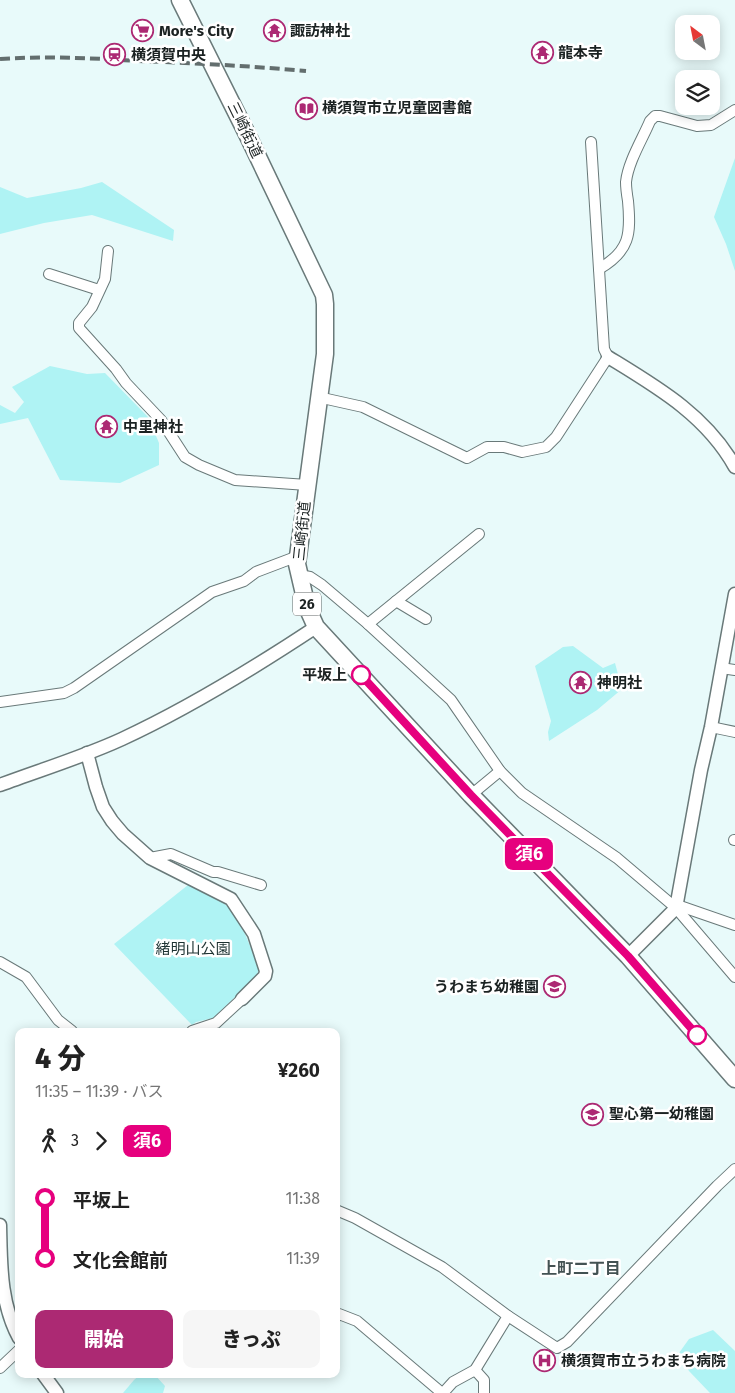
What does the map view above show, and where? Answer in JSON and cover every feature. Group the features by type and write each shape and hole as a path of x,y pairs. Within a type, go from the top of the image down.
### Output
{"main road":[{"name":"三崎街道","path":"180,0 324,295 325,354 298,556 299,574 307,606 316,627 471,795 628,956 735,1078"}],"street":[{"path":"599,269 610,263 628,241 629,218 626,182 650,121 655,116 660,116 697,126 711,125 735,110"},
{"path":"591,142 604,349 608,357 665,392 703,423 735,466"},
{"path":"108,251 105,279 92,307 79,323 80,328 116,369 126,384 161,420 185,457 235,480 307,485"},
{"path":"49,274 99,290"},
{"path":"318,397 364,407 467,458 487,447 504,447 522,452 546,447 556,437 608,357"},
{"path":"368,624 479,534"},
{"path":"0,702 64,693 74,688 212,592 244,581 256,572 298,556"},
{"path":"299,574 310,577 322,585 451,700 500,771 522,793 617,858 677,906 735,977"},
{"path":"628,956 677,906 735,594"},
{"path":"396,601 426,619"},
{"path":"0,785 120,740 148,726 247,672 316,627"},
{"path":"722,668 735,670"},
{"path":"711,727 735,732"},
{"path":"87,753 103,807 122,834 150,858 231,899 254,934 266,971 265,976 216,1023 201,1028"},
{"path":"471,795 500,771"},
{"path":"150,858 171,854 213,872 261,885"},
{"path":"677,906 735,925"},
{"path":"0,962 26,978 58,1020 68,1028"},
{"path":"340,1212 355,1218 442,1267 508,1316 557,1348 735,1169"},
{"path":"0,1225 2,1287 7,1310 15,1329"},
{"path":"340,1314 357,1321 442,1393 453,1382 475,1370 508,1316"},
{"path":"0,1368 15,1354"},
{"path":"475,1370 484,1380 484,1393"},
{"path":"46,1378 57,1393"}],"green space":[{"path":"735,158 735,271 714,217"},
{"path":"102,182 174,230 173,241 92,215 44,223 0,234 0,187 27,198"},
{"path":"50,366 87,374 105,373 148,417 159,443 159,465 120,483 60,480 28,418 0,424 0,405 15,413 24,402 12,387"},
{"name":"神明社","path":"573,646 603,668 615,663 622,689 597,710 549,741 548,732 551,721 535,666 563,647"},
{"name":"緒明山公園","path":"188,885 219,899 237,915 259,967 257,976 213,1018 196,1022 192,1025 114,944"},
{"path":"713,1330 735,1351 735,1393 710,1393 689,1371 679,1353 689,1339"},
{"path":"136,1378 158,1378 165,1386 163,1393 123,1393"}],"railway":[{"path":"0,59 86,58 306,71"}],"bus line":[{"name":"須6","path":"361,675 471,795 628,956 697,1035"}],"place":[{"name":"More's City","path":"143,31"},
{"name":"諏訪神社","path":"274,31"},
{"name":"龍本寺","path":"542,53"},
{"name":"横須賀中央","path":"115,55"},
{"name":"横須賀市立児童図書館","path":"306,108"},
{"name":"中里神社","path":"107,427"},
{"name":"平坂上","path":"361,675"},
{"name":"神明社","path":"581,683"},
{"name":"うわまち幼稚園","path":"555,987"},
{"name":"聖心第一幼稚園","path":"593,1114"},
{"name":"横須賀市立うわまち病院","path":"545,1361"}],"district":[{"name":"上町二丁目","path":"581,1268"}]}
